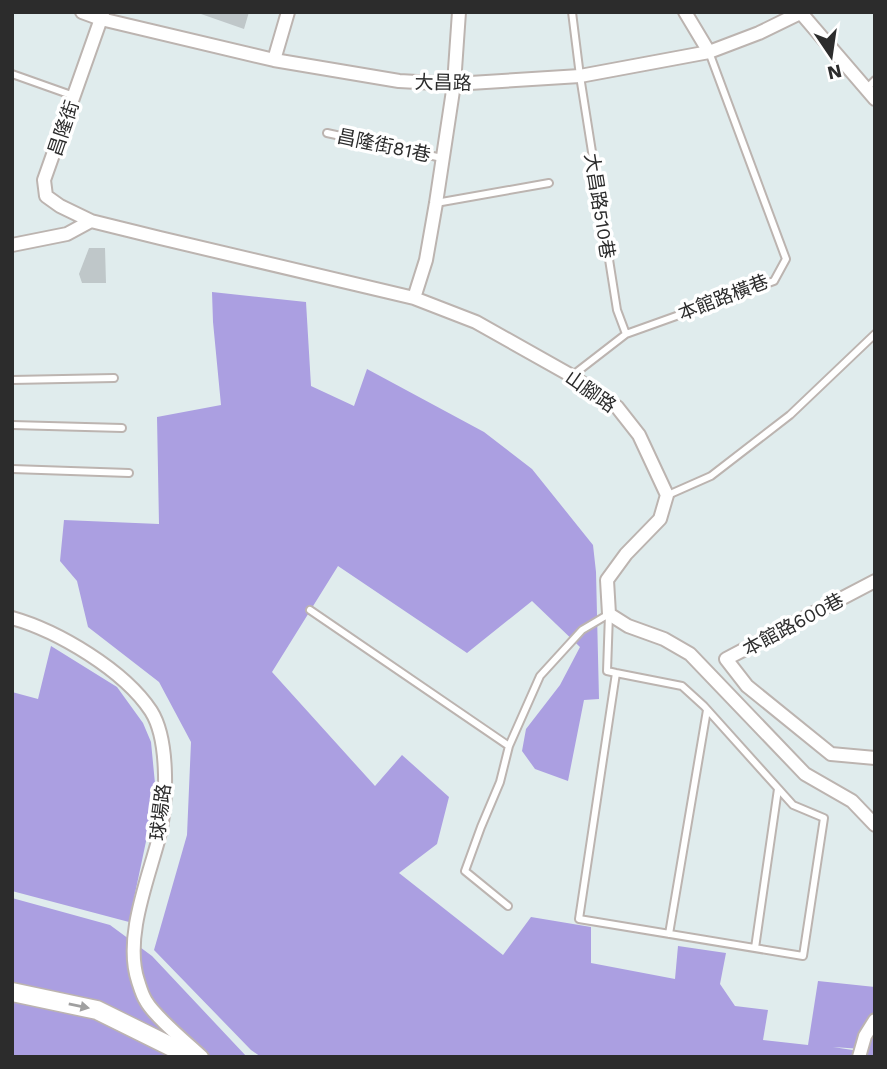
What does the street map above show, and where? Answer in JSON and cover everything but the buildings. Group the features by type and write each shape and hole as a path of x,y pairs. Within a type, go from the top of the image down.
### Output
{"street":[{"name":"大昌路","path":"82,12 274,60 399,81 454,83 580,76 709,52 801,13"},
{"path":"274,60 288,12"},
{"path":"414,298 426,260 436,203 454,83 459,12"},
{"path":"685,12 709,52"},
{"path":"801,13 872,89"},
{"name":"昌隆街","path":"91,220 46,197 44,180 102,16"},
{"path":"12,245 67,234 91,220"},
{"name":"山腳路","path":"91,220 160,239 414,298 476,322 572,376 617,407 639,435 667,495"},
{"path":"667,495 660,519 626,554 607,580 609,614 628,626 664,639 690,654 805,774 852,802 875,825"},
{"name":"本館路600巷","path":"875,581 726,659 747,686 831,754 875,758"},
{"name":"球場路","path":"12,618 71,642 115,674 151,712 160,735 165,786 159,837 139,908 134,959 137,978 146,1002 202,1057"},
{"path":"12,992 97,1010 192,1057"},
{"path":"859,1057 865,1036 875,1020"}],"lane":[{"name":"大昌路510巷","path":"572,12 617,310 625,334"},
{"name":"本館路橫巷","path":"572,376 625,334 774,281 786,259 709,52"},
{"path":"12,74 74,96"},
{"name":"昌隆街81巷","path":"327,133 442,158"},
{"path":"436,203 549,183"},
{"path":"667,495 721,469 790,415 875,334"},
{"path":"12,380 114,378"},
{"path":"12,425 122,428"},
{"path":"12,469 129,473"},
{"path":"310,610 509,746"},
{"path":"609,614 607,671 681,686 708,710 793,805 824,818 803,956 579,919 616,673"},
{"path":"508,906 465,871 500,782 509,746 540,676 582,630 609,614"},
{"path":"669,934 708,710"},
{"path":"755,948 778,789"}],"shaded area":[{"path":"212,292 306,302 311,386 354,406 367,369 484,432 532,469 593,545 599,699 584,700 568,781 535,769 522,751 526,729 560,685 580,647 532,601 467,653 338,566 272,672 375,786 402,755 449,797 437,844 399,873 503,955 531,917 591,927 591,963 675,979 678,946 726,953 720,984 735,1006 768,1010 763,1040 808,1045 818,981 875,987 875,1057 861,1057 862,1049 833,1047 859,1051 858,1057 261,1057 251,1050 154,950 187,835 191,742 159,682 88,627 77,581 60,561 64,520 159,524 157,417 221,405"},
{"path":"51,646 117,687 143,723 151,742 156,794 129,922 12,891 12,692 38,699"},
{"path":"12,898 110,925 152,956 247,1057 12,1057"}]}
